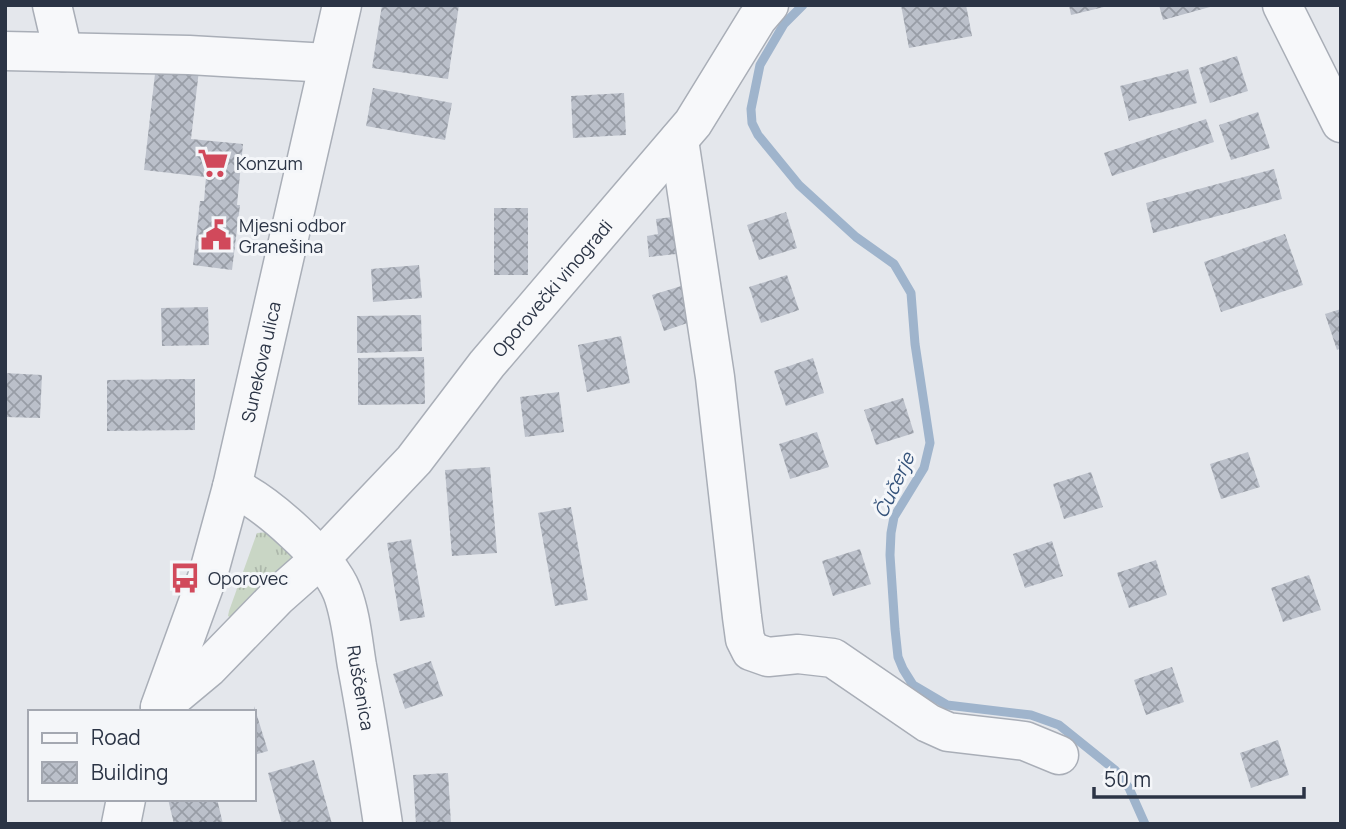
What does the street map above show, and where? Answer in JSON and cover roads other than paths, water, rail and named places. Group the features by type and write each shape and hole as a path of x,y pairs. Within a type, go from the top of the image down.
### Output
{"street":[{"path":"52,5 63,52"},
{"name":"Sunekova ulica","path":"159,710 208,575 232,487 342,5"},
{"name":"Oporovečki vinogradi","path":"159,710 208,668 277,597 320,559 414,460 487,364 693,123 757,19 769,5"},
{"path":"1282,5 1341,123"},
{"path":"5,51 189,55 328,63"},
{"path":"679,140 715,377 745,639 751,651 768,657 798,654 833,658 928,723 948,732 1024,741 1059,755"},
{"path":"232,487 261,503 320,559"},
{"name":"Ruščenica","path":"320,559 333,576 347,610 383,824"},
{"path":"121,824 126,801"}],"waterway":[{"name":"Čučerje","path":"803,5 784,24 760,65 751,109 752,123 758,135 799,185 856,237 894,264 911,293 915,344 930,443 924,468 894,517 891,533 895,629 898,657 903,669 913,685 947,705 1031,715 1059,725 1115,770 1129,788 1145,824"}],"place":[{"name":"Konzum","path":"213,163"},
{"name":"Mjesni odbor Granešina","path":"216,235"},
{"name":"Oporovec","path":"185,578"}]}
